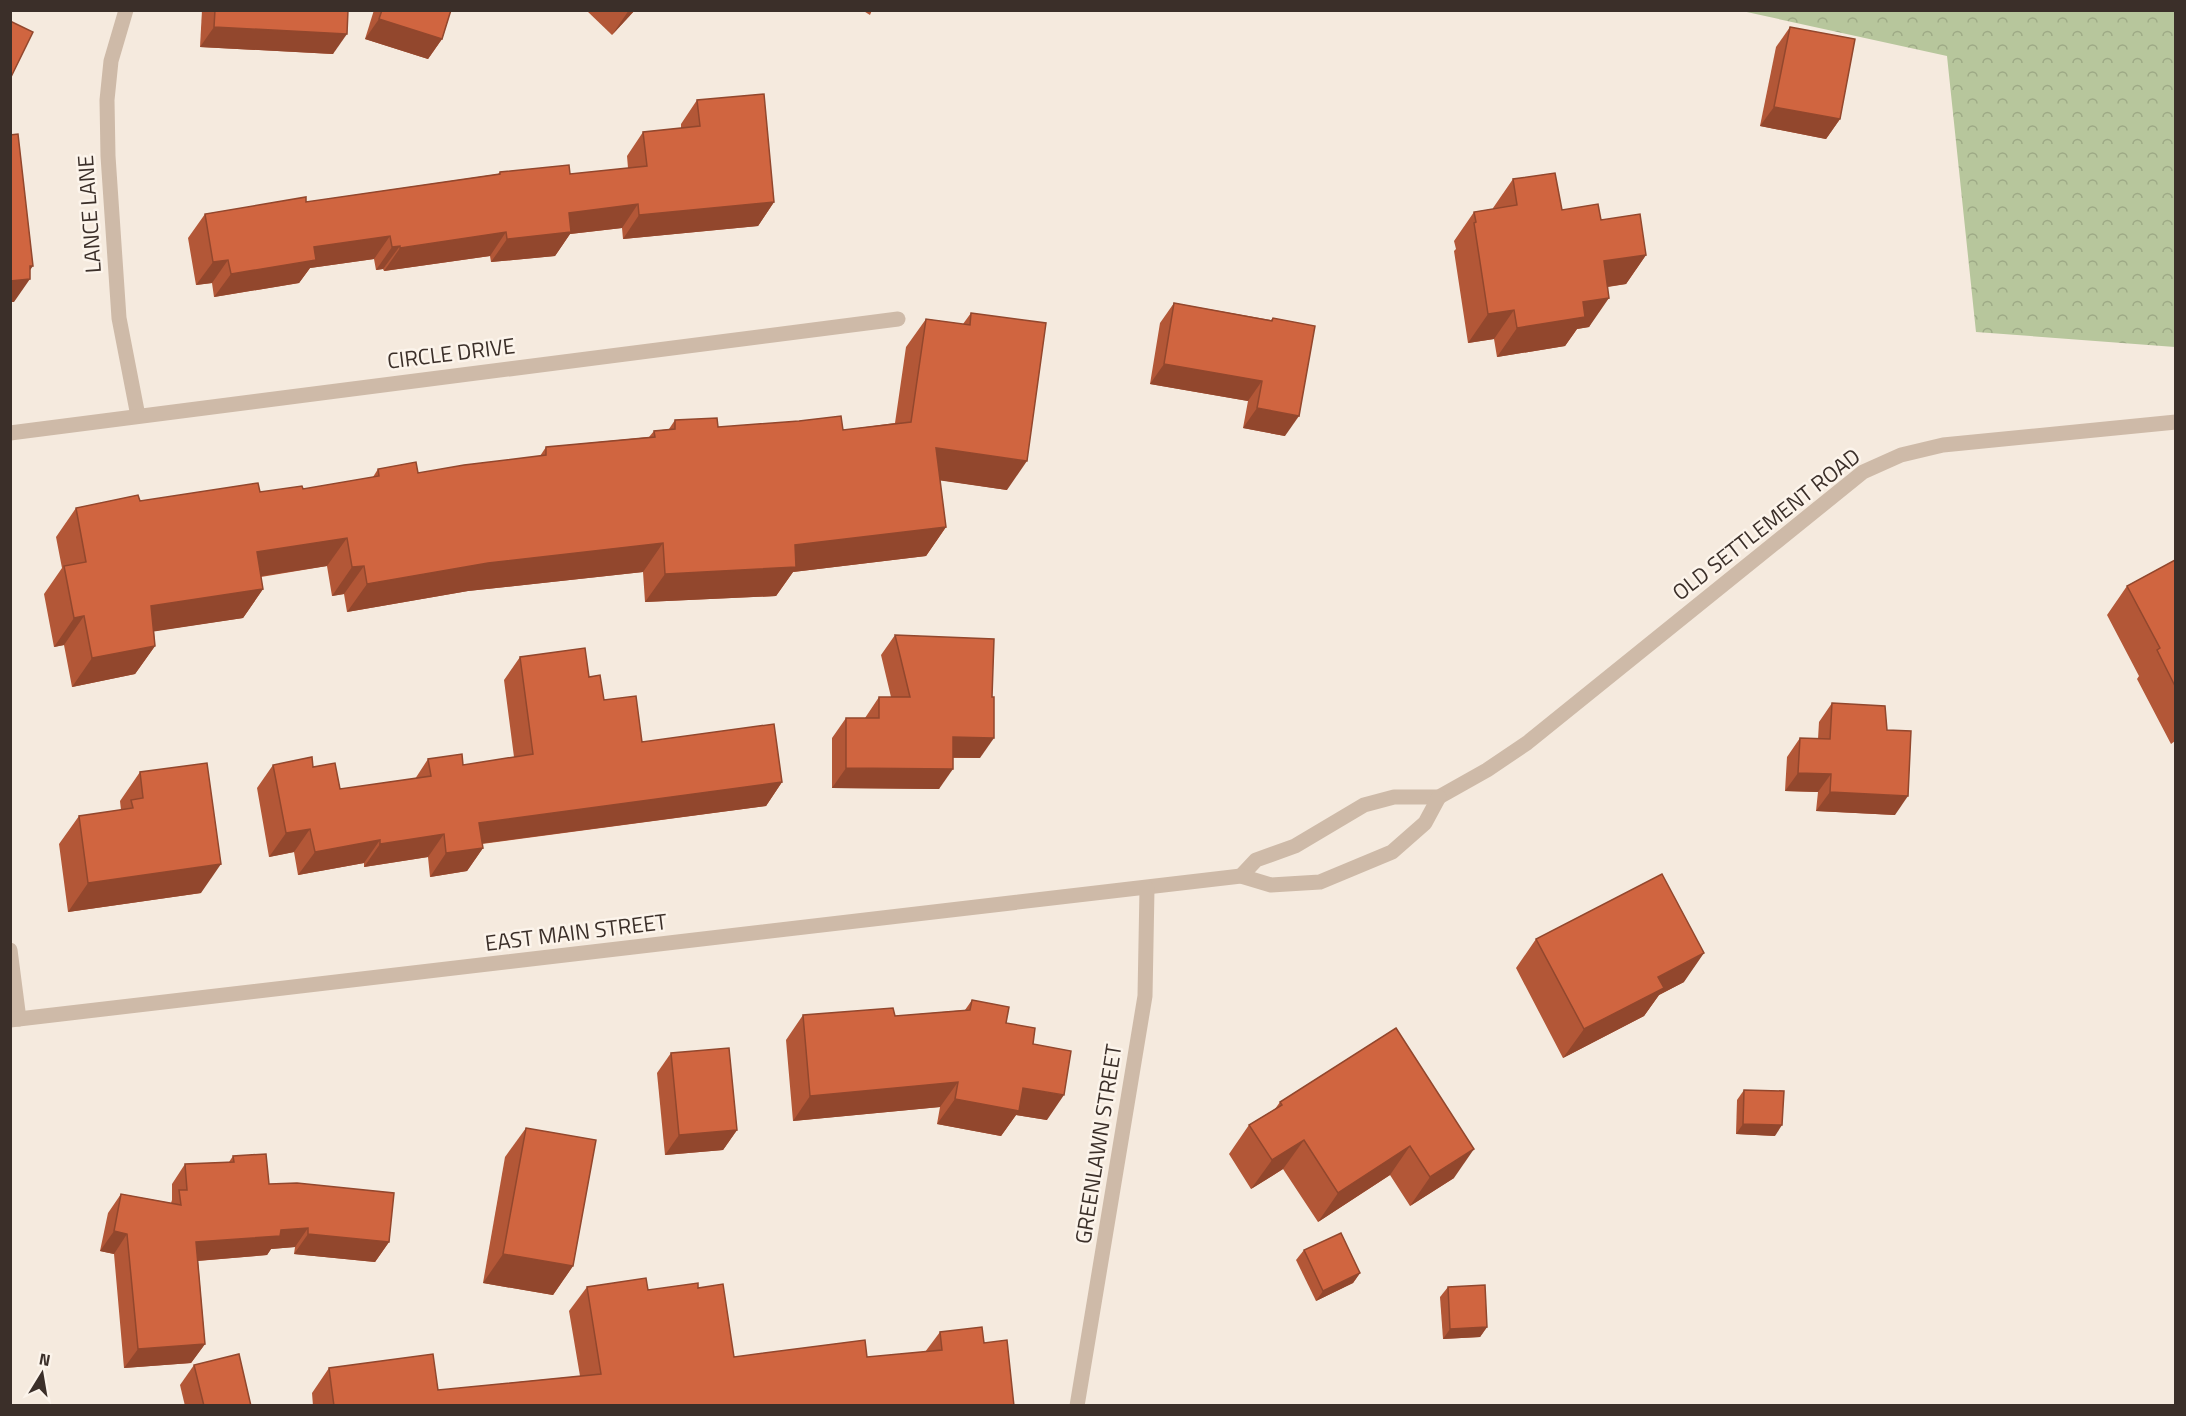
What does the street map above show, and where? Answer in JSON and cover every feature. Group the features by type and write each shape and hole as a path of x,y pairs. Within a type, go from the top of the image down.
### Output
{"street":[{"name":"LANCE LANE","path":"126,10 111,61 107,100 108,156 119,318 138,416"},
{"name":"CIRCLE DRIVE","path":"10,433 898,320"},
{"name":"OLD SETTLEMENT ROAD","path":"1241,876 1256,860 1295,846 1364,806 1394,797 1439,797 1487,770 1527,743 1863,472 1901,455 1943,445 2175,422"},
{"path":"1147,889 1241,876 1270,885 1320,882 1392,852 1425,823 1439,797"},
{"name":"EAST MAIN STREET","path":"15,1019 1147,889"},
{"name":"GREENLAWN STREET","path":"1077,1406 1145,996 1147,889"},
{"path":"10,950 15,1019"}],"green space":[{"path":"1742,11 2175,11 2175,347 1976,332 1947,56"}],"building":[{"path":"215,10 348,10 347,34 214,27"},
{"path":"382,10 451,10 442,39 379,19"},
{"path":"10,21 33,32 10,79"},
{"path":"1790,27 1855,39 1840,119 1774,107"},
{"path":"764,94 774,202 639,215 638,204 569,213 571,232 507,239 506,232 400,248 400,246 392,247 390,236 314,247 316,260 231,274 228,260 213,262 205,214 306,197 306,202 500,174 500,172 569,165 570,174 647,166 643,132 700,126 697,100"},
{"path":"18,134 33,266 30,266 30,279 10,281 10,135"},
{"path":"1555,173 1562,210 1598,204 1601,220 1640,214 1646,255 1604,261 1609,298 1583,302 1585,317 1517,328 1514,310 1488,314 1474,212 1517,205 1513,179"},
{"path":"1174,303 1272,321 1273,318 1315,326 1299,416 1257,408 1262,381 1164,364"},
{"path":"971,313 1046,323 1027,461 936,448 946,527 795,545 796,567 665,574 663,543 488,563 367,584 364,566 352,567 347,538 257,552 263,589 151,606 155,646 92,658 84,616 74,618 64,566 86,562 76,508 138,495 140,501 258,483 260,492 302,486 303,489 379,476 378,469 416,462 418,473 546,455 546,447 655,437 654,431 675,429 675,420 717,418 718,427 841,416 843,430 911,422 926,319 970,325"},
{"path":"2175,560 2175,686 2157,650 2160,648 2127,586"},
{"path":"895,635 994,639 992,697 994,697 994,738 953,737 953,769 846,768 846,718 879,718 879,697 910,697"},
{"path":"585,648 589,677 600,675 604,700 636,696 642,742 774,724 782,782 479,823 483,848 446,853 444,834 380,844 380,840 315,852 310,829 286,833 273,765 312,757 313,767 335,763 340,789 431,776 428,759 462,754 463,765 533,754 520,657"},
{"path":"1832,703 1885,706 1887,730 1911,731 1908,796 1830,792 1831,774 1798,773 1800,738 1830,739"},
{"path":"207,763 221,864 88,883 79,816 133,808 131,800 143,798 140,772"},
{"path":"1662,874 1704,953 1658,977 1664,988 1584,1029 1536,939"},
{"path":"972,1000 1009,1007 1006,1023 1035,1028 1033,1044 1071,1051 1064,1095 1023,1088 1019,1111 955,1099 958,1082 810,1096 803,1015 893,1008 895,1016 970,1010"},
{"path":"1396,1028 1474,1149 1430,1177 1410,1146 1338,1193 1304,1140 1272,1160 1249,1125 1282,1105 1280,1102"},
{"path":"729,1048 737,1130 679,1135 671,1053"},
{"path":"1744,1090 1784,1091 1782,1125 1743,1124"},
{"path":"526,1128 596,1140 573,1266 503,1254"},
{"path":"266,1154 269,1184 297,1183 394,1193 389,1242 308,1234 308,1228 281,1230 280,1236 196,1242 205,1344 138,1349 127,1234 114,1231 121,1194 181,1205 179,1190 187,1190 185,1164 234,1162 233,1156"},
{"path":"1341,1233 1360,1273 1323,1291 1304,1250"},
{"path":"646,1278 648,1290 698,1283 698,1288 723,1284 734,1357 865,1340 867,1357 942,1350 940,1332 982,1327 984,1343 1007,1340 1014,1406 334,1406 329,1368 433,1354 438,1390 601,1374 587,1287"},
{"path":"1485,1285 1487,1327 1450,1329 1448,1287"},
{"path":"239,1354 251,1406 204,1406 194,1365"}]}
